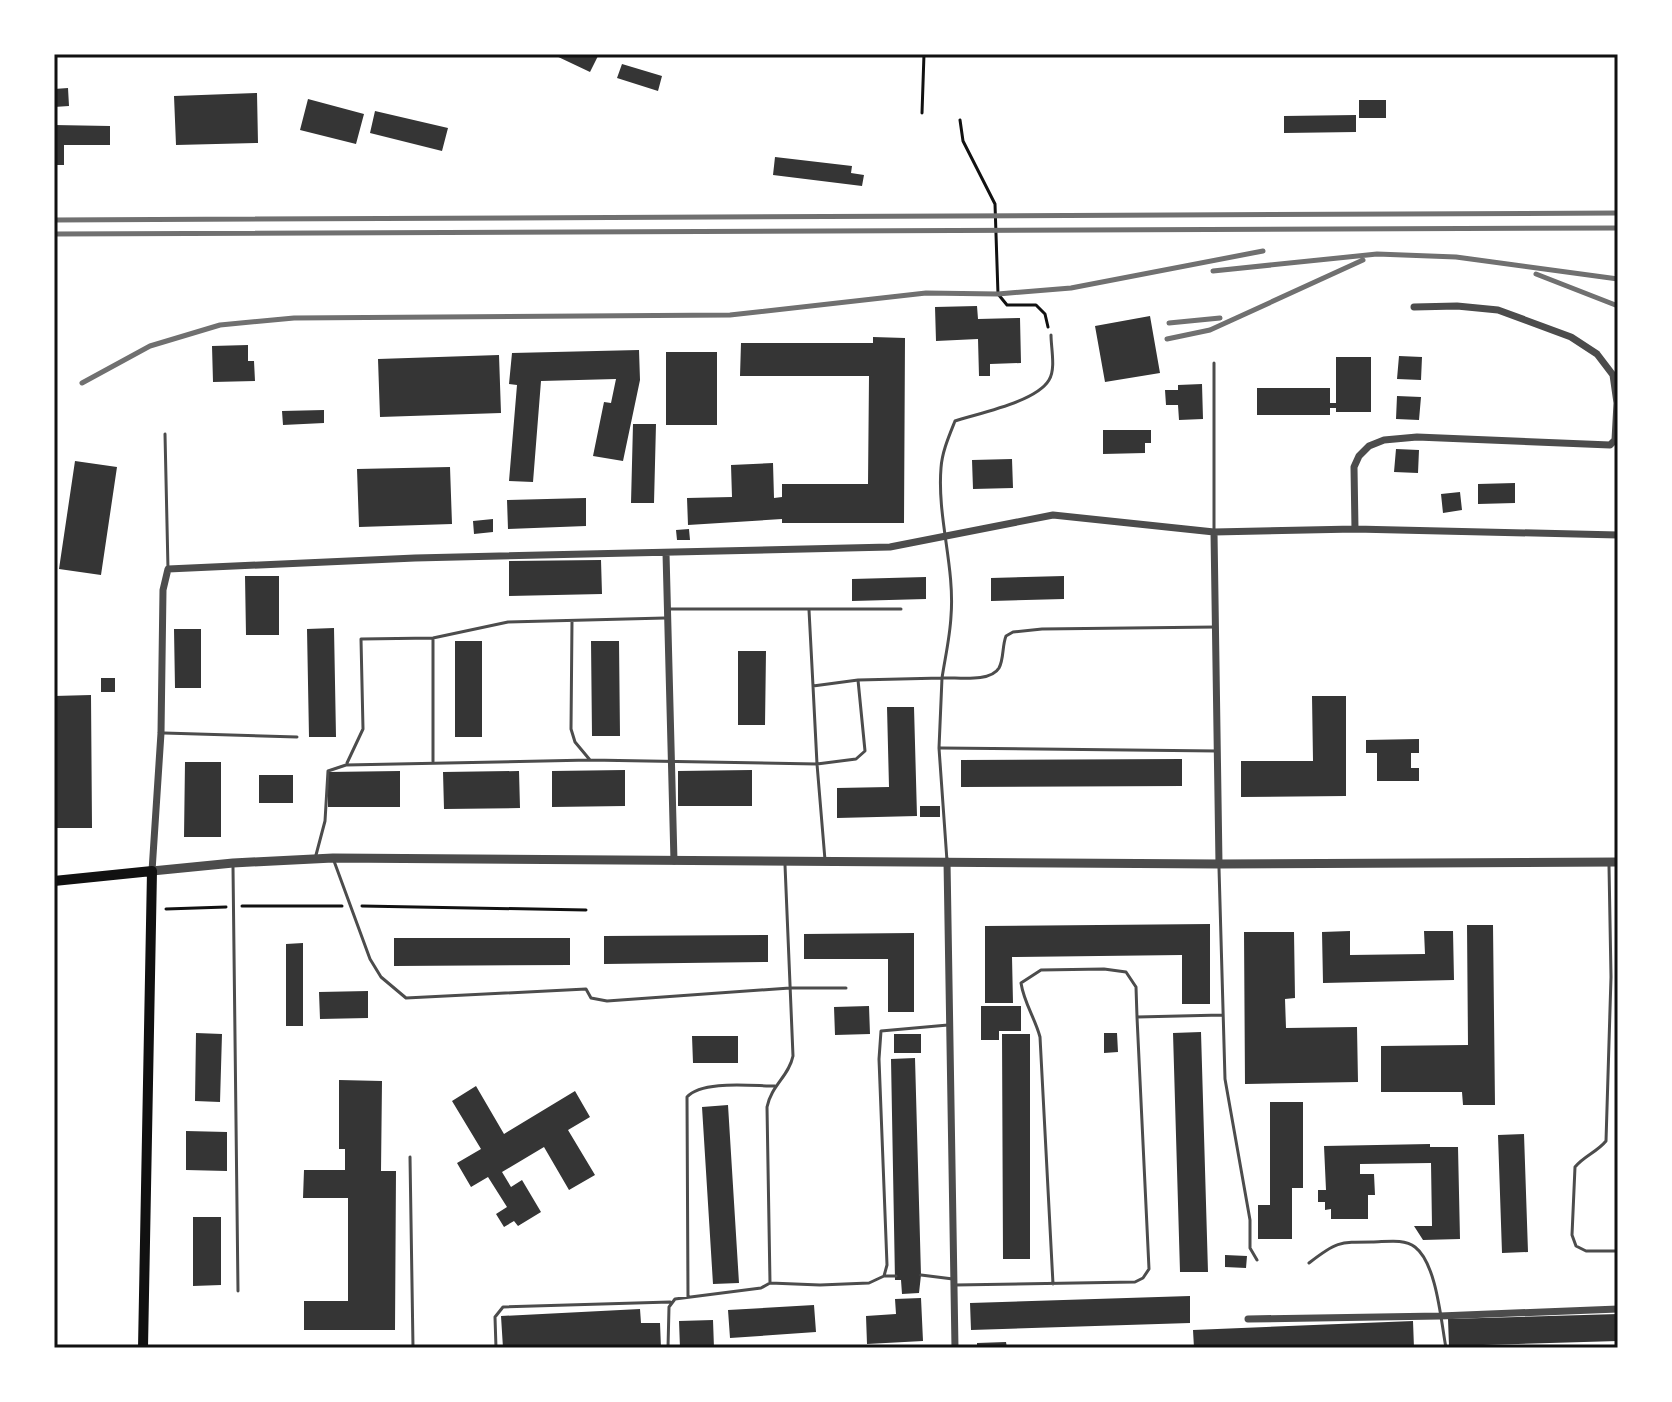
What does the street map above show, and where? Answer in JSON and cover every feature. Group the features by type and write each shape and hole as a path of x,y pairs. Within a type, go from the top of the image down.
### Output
{"main road":[{"path":"54,881 152,871 143,1348"}],"street":[{"path":"1355,529 1354,467 1369,446 1384,440 1417,437 1610,445 1615,440 1617,403 1613,375 1597,354 1571,337 1498,310 1457,306 1414,307"},
{"path":"1613,862 1219,864 333,858 152,871 161,733 163,590 168,569 415,558 890,547 1053,515 1214,532 1355,529 1618,535"},
{"path":"1214,532 1219,864"},
{"path":"666,553 674,861"},
{"path":"947,861 955,1348"},
{"path":"1248,1319 1618,1309"}],"lane":[{"path":"947,861 939,748 942,678 951,615 947,537 940,497 941,464 955,421 1009,404 1040,390 1049,381 1052,372 1051,335"},
{"path":"1214,363 1214,532"},
{"path":"165,434 168,569"},
{"path":"809,609 825,860"},
{"path":"346,765 363,729 361,639 433,638 508,622 809,609 901,609"},
{"path":"572,621 571,729 575,742 590,760"},
{"path":"813,686 858,680 992,674 999,668 1006,636 1013,632 1216,627"},
{"path":"433,638 433,761"},
{"path":"315,859 325,821 328,771 346,765 590,760 817,764 856,759 865,751 858,680"},
{"path":"161,733 297,737"},
{"path":"939,748 1217,751"},
{"path":"333,858 370,959 381,977 406,998 586,989 591,998 607,1001 790,988 846,988"},
{"path":"770,1283 767,1107 775,1086 791,1066 793,1056 785,861"},
{"path":"1613,862 1606,1141 1597,1152 1575,1167 1572,1235 1576,1246 1586,1251 1618,1251"},
{"path":"233,863 238,1291"},
{"path":"1219,864 1225,1079 1250,1220 1250,1248 1257,1260"},
{"path":"921,1275 953,1282 1053,1284 1135,1282 1143,1278 1149,1269 1136,987 1126,972 1104,969 1041,970 1021,983 1040,1037 1053,1284"},
{"path":"1611,977 1618,978"},
{"path":"1137,1017 1222,1015"},
{"path":"884,1276 887,1265 879,1059 881,1031 950,1025"},
{"path":"688,1297 687,1097 692,1091 703,1087 775,1086"},
{"path":"374,1348 413,1347 410,1157"},
{"path":"1309,1263 1340,1242 1404,1242 1415,1247 1425,1261 1438,1300 1446,1348"},
{"path":"496,1348 495,1317 503,1307 671,1302 761,1288 770,1283 869,1283 884,1276 896,1276"},
{"path":"668,1348 671,1302"}],"path":[{"path":"922,113 924,54"},
{"path":"960,120 963,141 995,204 998,294 1007,305 1036,305 1045,314 1051,335"},
{"path":"166,909 351,905 586,910"}],"building":[{"path":"552,54 599,54 590,72"},
{"path":"622,64 662,76 658,91 617,78"},
{"path":"68,88 69,106 54,107 54,89"},
{"path":"257,93 258,143 176,145 174,96"},
{"path":"308,99 364,114 356,144 300,130"},
{"path":"1359,100 1386,100 1386,118 1359,118"},
{"path":"375,111 448,128 442,151 370,133"},
{"path":"1356,115 1356,132 1284,133 1284,116"},
{"path":"54,125 110,126 110,145 64,145 64,165 54,165"},
{"path":"775,157 852,166 851,173 864,175 862,186 773,175"},
{"path":"977,306 978,319 1020,318 1021,363 990,364 990,376 979,376 978,339 936,341 935,307"},
{"path":"1150,316 1160,373 1105,382 1095,326"},
{"path":"873,337 905,338 904,523 782,523 782,519 688,525 687,498 732,497 731,465 773,463 774,498 782,497 782,484 868,484 869,376 740,376 741,343 873,343"},
{"path":"248,345 248,361 254,361 255,381 213,382 212,346"},
{"path":"639,350 640,380 623,461 593,456 604,402 611,403 616,379 541,381 533,482 509,481 517,385 509,384 512,353"},
{"path":"666,352 717,352 717,425 666,425"},
{"path":"499,355 501,413 380,417 378,359"},
{"path":"1399,356 1422,357 1421,380 1397,379"},
{"path":"1336,357 1371,357 1371,412 1336,412 1336,408 1330,408 1330,415 1257,415 1257,388 1330,388 1330,403 1336,403"},
{"path":"1202,384 1203,419 1179,420 1178,405 1166,405 1165,390 1178,390 1178,385"},
{"path":"1397,396 1421,397 1419,420 1396,419"},
{"path":"324,410 324,423 283,425 282,411"},
{"path":"633,424 656,424 654,503 631,503"},
{"path":"1103,430 1151,430 1151,443 1145,443 1145,453 1103,454"},
{"path":"1396,449 1419,450 1418,473 1394,472"},
{"path":"1012,459 1013,488 973,489 972,460"},
{"path":"75,461 117,467 101,575 59,569"},
{"path":"450,467 452,524 359,527 357,469"},
{"path":"1515,483 1515,503 1478,504 1478,484"},
{"path":"1460,492 1462,510 1443,513 1441,494"},
{"path":"586,498 586,526 508,529 507,500"},
{"path":"493,519 493,532 474,534 473,521"},
{"path":"689,529 690,540 677,540 676,530"},
{"path":"601,560 602,594 509,596 509,561"},
{"path":"245,576 279,576 279,635 246,635"},
{"path":"1064,576 1064,599 991,601 991,578"},
{"path":"926,577 926,599 852,601 852,579"},
{"path":"334,628 336,737 309,737 307,629"},
{"path":"174,629 201,629 201,688 175,688"},
{"path":"455,641 482,641 482,737 455,737"},
{"path":"591,641 619,641 620,736 592,736"},
{"path":"738,651 766,651 765,725 738,725"},
{"path":"101,678 115,678 115,692 101,692"},
{"path":"91,695 92,828 54,828 54,696"},
{"path":"1312,696 1346,696 1346,796 1241,797 1241,761 1313,761"},
{"path":"887,707 914,707 917,816 837,818 837,788 889,787"},
{"path":"1419,739 1419,753 1411,753 1411,768 1419,768 1419,781 1377,781 1377,753 1366,753 1366,740"},
{"path":"1182,759 1182,786 961,787 961,760"},
{"path":"185,762 221,762 221,837 184,837"},
{"path":"625,770 625,806 552,807 552,771"},
{"path":"752,770 752,806 678,806 678,771"},
{"path":"400,771 400,807 328,807 328,772"},
{"path":"519,771 520,808 444,809 443,772"},
{"path":"259,775 293,775 293,803 259,803"},
{"path":"920,806 940,806 940,817 920,817"},
{"path":"1210,924 1210,1004 1182,1004 1182,955 1012,957 1013,1003 985,1003 985,926"},
{"path":"1467,925 1493,925 1495,1105 1463,1105 1462,1092 1381,1092 1381,1046 1468,1045"},
{"path":"1350,931 1350,955 1425,954 1424,931 1453,931 1454,980 1323,983 1322,932"},
{"path":"1244,932 1294,932 1295,998 1285,999 1286,1028 1357,1027 1358,1082 1245,1084"},
{"path":"914,933 914,1012 888,1012 888,959 804,959 804,934"},
{"path":"768,935 768,962 604,964 604,936"},
{"path":"394,938 570,938 570,965 394,966"},
{"path":"303,943 303,1026 286,1026 286,944"},
{"path":"368,991 368,1018 320,1019 319,992"},
{"path":"869,1006 870,1034 835,1035 834,1007"},
{"path":"981,1006 1021,1006 1021,1031 999,1031 999,1040 981,1040"},
{"path":"1201,1032 1208,1272 1180,1272 1173,1033"},
{"path":"196,1033 222,1034 220,1102 195,1101"},
{"path":"1104,1033 1117,1033 1118,1052 1104,1053"},
{"path":"894,1034 921,1034 921,1053 894,1053"},
{"path":"1002,1034 1030,1034 1030,1259 1003,1259"},
{"path":"692,1036 738,1036 738,1063 693,1063"},
{"path":"915,1058 921,1275 919,1293 902,1294 901,1280 895,1280 891,1059"},
{"path":"339,1080 382,1081 381,1171 396,1171 395,1330 304,1330 304,1301 348,1301 348,1198 303,1198 304,1170 345,1170 345,1149 339,1149"},
{"path":"476,1086 504,1134 575,1091 590,1117 568,1130 595,1175 569,1190 544,1147 502,1172 511,1187 522,1180 541,1212 518,1226 514,1221 504,1227 496,1214 507,1207 488,1177 471,1187 457,1163 481,1149 452,1101"},
{"path":"1270,1102 1303,1102 1303,1188 1292,1188 1292,1239 1258,1239 1258,1205 1270,1205"},
{"path":"728,1105 739,1283 713,1284 702,1107"},
{"path":"186,1131 227,1132 227,1171 186,1170"},
{"path":"1524,1134 1528,1252 1502,1253 1498,1135"},
{"path":"1430,1144 1430,1147 1458,1147 1460,1239 1423,1240 1414,1226 1432,1226 1431,1163 1360,1164 1360,1174 1374,1174 1375,1195 1368,1195 1368,1219 1331,1219 1331,1209 1325,1210 1325,1202 1318,1202 1318,1190 1326,1190 1324,1146"},
{"path":"193,1217 221,1217 221,1285 193,1286"},
{"path":"1225,1255 1247,1256 1246,1268 1225,1267"},
{"path":"1190,1296 1190,1323 971,1330 970,1303"},
{"path":"921,1298 923,1341 867,1344 866,1316 896,1314 895,1299"},
{"path":"814,1305 816,1332 730,1338 728,1310"},
{"path":"640,1309 641,1323 660,1323 661,1348 503,1348 501,1316"},
{"path":"1618,1314 1618,1341 1449,1346 1448,1319"},
{"path":"713,1320 714,1348 680,1348 679,1321"},
{"path":"1413,1321 1414,1348 1194,1348 1193,1330"},
{"path":"1006,1342 1007,1348 977,1348 977,1343"}],"railway":[{"path":"54,220 1618,213"},
{"path":"54,234 1618,228"},
{"path":"82,383 150,346 220,325 294,318 730,315 926,293 998,294 1071,288 1263,251"},
{"path":"1213,271 1377,254 1456,257 1618,279"},
{"path":"1167,339 1210,330 1363,260"},
{"path":"1536,274 1618,306"},
{"path":"1169,323 1220,318"}]}
